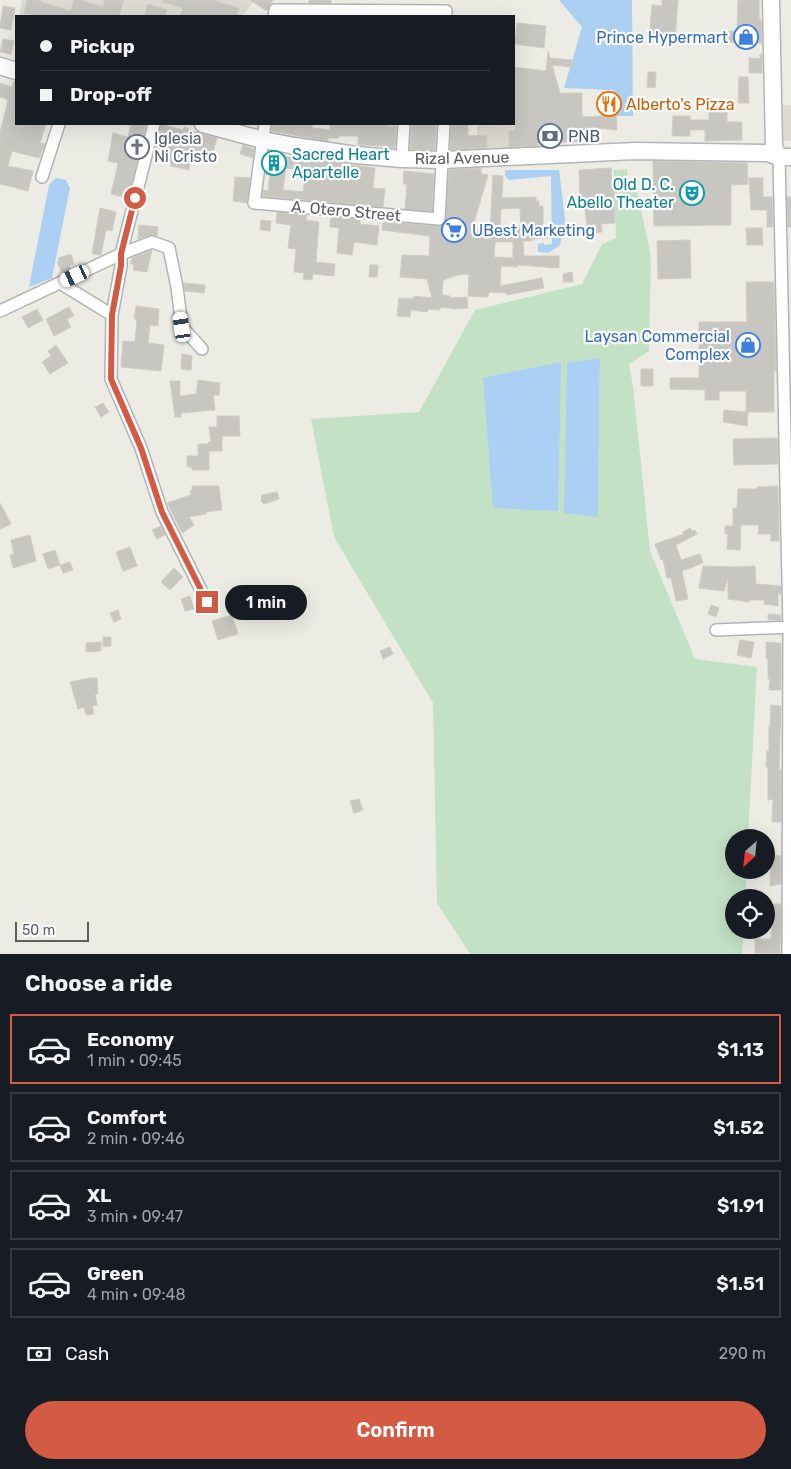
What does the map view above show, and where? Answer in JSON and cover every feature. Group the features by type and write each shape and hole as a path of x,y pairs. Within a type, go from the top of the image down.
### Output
{"main road":[{"path":"771,0 780,152"},
{"path":"0,66 15,71"},
{"name":"Rizal Avenue","path":"207,125 263,140 356,155 402,159 443,160 604,152 780,152"}],"street":[{"path":"410,14 413,0"},
{"path":"275,13 446,14"},
{"path":"42,178 58,125"},
{"path":"154,125 121,254 121,266 112,315 111,379 141,448 162,512 207,602"},
{"path":"263,140 265,125"},
{"path":"402,159 404,125"},
{"path":"443,160 444,125"},
{"name":"A. Otero Street","path":"263,140 254,203 439,219 443,160"},
{"path":"780,152 787,347 790,627 790,738 787,834 788,954"},
{"path":"0,312 121,254 152,242 169,248 177,287 182,327 202,349"},
{"path":"60,283 112,315"},
{"path":"716,630 790,627"}],"shaded area":[{"path":"22,0 255,0 243,15 19,15"},
{"path":"515,91 535,91 540,150 477,153 477,125 515,125"},
{"path":"782,105 791,105 791,141 783,141"}],"green space":[{"path":"627,169 628,188 636,188 651,256 649,351 629,364 633,386 650,551 695,659 757,667 748,829 725,829 725,879 746,879 746,889 725,889 725,939 743,939 742,954 470,954 437,903 433,703 334,537 311,419 419,412 475,310 582,284 602,244 616,238 614,170","holes":["600,358 598,517 567,364"]}],"water":[{"path":"559,0 632,0 633,116 616,116 614,90 564,88 582,27"},
{"path":"505,170 559,170 565,220 560,245 548,253 538,252 538,244 552,244 551,176 509,180 505,176"},
{"path":"56,178 66,180 70,188 52,278 29,287 49,185"},
{"path":"600,358 598,517 564,513 567,363"},
{"path":"561,362 558,511 493,508 483,378"}],"building":[{"path":"27,0 41,0 41,2 71,11 74,0 103,7 105,0 124,0 119,15 36,15 24,13"},
{"path":"162,0 212,0 239,8 236,15 180,15 183,8 162,2"},
{"path":"250,0 273,0 267,11"},
{"path":"309,0 331,0 331,3 309,3"},
{"path":"662,0 678,0 675,41 649,39 652,5 662,6"},
{"path":"738,0 759,0 762,43 729,42 729,31 737,31"},
{"path":"148,4 167,10 165,15 144,15"},
{"path":"3,6 15,8 11,30 0,28"},
{"path":"517,23 546,26 544,48 515,44"},
{"path":"3,39 14,41 11,54 0,52"},
{"path":"548,51 550,58 572,60 572,67 552,65 560,93 582,93 582,117 603,116 602,92 615,91 617,130 597,128 597,141 538,143 538,146 509,147 509,131 515,130 515,67 546,71"},
{"path":"760,54 762,54 762,73 749,73 749,58 760,59"},
{"path":"648,72 656,72 655,88 647,87"},
{"path":"739,77 748,77 749,103 738,103"},
{"path":"15,81 15,125 46,125 40,143 45,144 39,158 12,151 8,166 33,171 28,191 0,184 0,132 8,100 0,97 0,83 12,87"},
{"path":"709,103 727,103 727,122 742,122 742,140 705,141 705,130 690,130 690,136 672,136 673,116 690,116 690,120 709,120"},
{"path":"131,125 146,125 128,198 111,194 118,163 108,161 113,133 128,137"},
{"path":"161,125 183,130 184,127 200,134 217,138 212,156 207,154 205,159 192,155 189,170 153,159"},
{"path":"272,125 312,125 312,128 330,130 330,125 396,126 395,148 358,145 358,136 339,136 339,138 328,138 328,141 272,131"},
{"path":"412,125 436,125 435,150 410,149"},
{"path":"451,125 468,125 468,136 487,135 487,148 450,150"},
{"path":"243,145 254,149 253,158 240,154"},
{"path":"268,155 375,168 373,188 385,189 383,207 263,196 263,190 268,191 270,175 266,174","holes":["286,168 306,170 303,192 283,190"]},
{"name":"Old D. C. Abello Theater","path":"653,161 747,163 748,184 731,185 731,225 654,226"},
{"path":"481,168 481,174 488,175 475,219 474,229 490,230 493,175 503,176 502,198 536,197 536,201 539,201 539,206 543,206 543,226 549,226 550,238 523,241 524,256 559,256 559,268 518,265 518,267 501,266 500,286 542,278 544,288 507,295 506,293 489,292 488,297 468,296 469,274 458,275 443,280 442,295 450,296 450,298 467,297 468,308 440,307 440,310 428,309 427,312 411,310 410,317 397,316 399,298 413,299 414,296 432,298 427,279 400,277 402,255 429,256 430,236 382,230 383,222 443,225 446,219 449,170","holes":["520,208 521,228 500,229 501,209","495,242 513,242 513,258 494,257"]},
{"path":"611,168 615,223 601,224 602,232 588,233 584,203 580,203 579,170"},
{"path":"404,171 434,174 432,211 405,209 407,184 403,184"},
{"path":"235,177 250,178 247,203 233,201"},
{"path":"749,178 763,178 763,197 772,197 773,227 767,227 767,210 751,210"},
{"path":"787,197 791,197 791,227 788,227"},
{"path":"100,208 116,212 112,231 106,230 101,255 92,254"},
{"path":"277,212 307,215 306,220 319,222 316,262 335,264 334,276 313,274 312,280 303,279 304,273 294,272 296,249 288,248 291,225 276,223"},
{"path":"331,217 360,220 360,224 379,226 377,245 354,242 352,255 337,253 339,228 330,227"},
{"path":"261,220 271,221 270,231 260,230"},
{"path":"139,225 158,227 157,236 150,235 138,239"},
{"path":"746,228 762,228 763,245 747,245"},
{"path":"690,240 691,278 658,279 657,241"},
{"path":"152,250 147,272 133,270 134,264 130,264 132,258"},
{"path":"71,254 74,264 69,265 70,270 62,273 57,262 59,261 58,258"},
{"path":"370,265 378,265 377,277 369,277"},
{"path":"572,272 573,282 563,282 563,274"},
{"path":"746,282 774,282 776,371 774,371 774,412 748,412 747,426 723,422 724,410 746,412 746,391 719,391 719,400 705,400 705,390 670,389 670,378 699,378 699,322 747,322"},
{"path":"184,283 205,285 204,293 185,291"},
{"path":"136,306 159,309 158,326 150,325 148,343 164,345 161,371 121,367 123,341 135,342 137,319 134,319"},
{"path":"69,307 74,316 67,319 71,327 54,336 46,319"},
{"path":"37,309 43,320 28,328 22,317"},
{"path":"56,345 68,363 50,374 42,362 51,356 48,351"},
{"path":"182,354 192,356 191,370 181,369"},
{"path":"641,369 653,369 653,386 641,386"},
{"path":"198,380 220,383 219,395 213,395 215,410 181,413 181,417 175,417 170,381 180,381 180,396 196,394"},
{"path":"103,403 109,412 101,417 95,407"},
{"path":"217,416 239,416 240,436 222,436 222,451 209,451 209,470 192,470 192,467 187,467 187,456 198,456 198,444 208,444 208,442 211,442 209,427 217,427"},
{"path":"777,438 778,464 734,465 733,439"},
{"path":"192,486 219,486 222,510 189,517 194,525 182,533 167,503 191,495"},
{"path":"778,486 779,541 771,541 771,534 758,534 759,525 741,525 740,550 727,549 728,534 725,534 725,526 733,526 733,508 737,508 738,489"},
{"path":"277,492 279,499 264,504 261,501 262,495"},
{"path":"0,503 11,524 0,529"},
{"path":"161,526 165,535 157,539 152,530"},
{"path":"690,528 692,531 695,530 697,534 676,545 681,560 700,554 703,563 682,571 688,599 676,601 671,578 667,578 663,559 661,560 655,544 684,534 683,532"},
{"path":"30,535 36,561 13,568 10,555 14,554 11,540"},
{"path":"130,547 137,566 123,571 116,552"},
{"path":"55,550 60,565 48,569 43,554"},
{"path":"70,562 73,570 63,573 60,565"},
{"path":"703,566 755,566 756,584 781,586 781,594 778,594 778,606 764,604 764,600 749,600 749,602 728,599 728,577 724,591 699,588"},
{"path":"174,568 183,577 170,590 161,582"},
{"path":"190,596 194,609 185,611 181,599"},
{"path":"711,605 719,608 716,617 708,614"},
{"path":"118,610 121,619 114,622 110,613"},
{"path":"768,614 781,615 781,620 768,620"},
{"path":"232,615 238,634 218,640 212,621"},
{"path":"103,637 111,637 111,646 103,647"},
{"path":"740,640 754,642 751,658 737,655"},
{"path":"101,642 101,651 86,652 86,643"},
{"path":"766,642 781,643 781,690 769,690 770,679 768,679"},
{"path":"390,647 393,654 383,659 380,651"},
{"path":"97,678 98,694 95,694 97,705 92,706 94,714 86,715 84,707 78,709 70,682"},
{"path":"771,705 781,706 779,770 781,770 781,822 772,822 773,799 768,800 768,767 766,767 767,751 769,751"},
{"path":"359,799 363,810 354,813 350,801"},
{"path":"775,855 781,856 781,884 770,886 770,879 775,879"},
{"path":"775,904 781,904 780,954 755,953 755,939 775,939"}],"place":[{"name":"Prince Hypermart","path":"746,37"},
{"name":"Alberto's Pizza","path":"609,104"},
{"name":"PNB","path":"550,136"},
{"name":"Iglesia Ni Cristo","path":"137,147"},
{"name":"Sacred Heart Apartelle","path":"274,163"},
{"name":"Old D. C. Abello Theater","path":"692,193"},
{"name":"UBest Marketing","path":"454,230"},
{"name":"Laysan Commercial Complex","path":"748,345"}],"route":[{"path":"135,198 121,254 121,266 112,315 111,379 141,448 162,512 207,602"}]}
